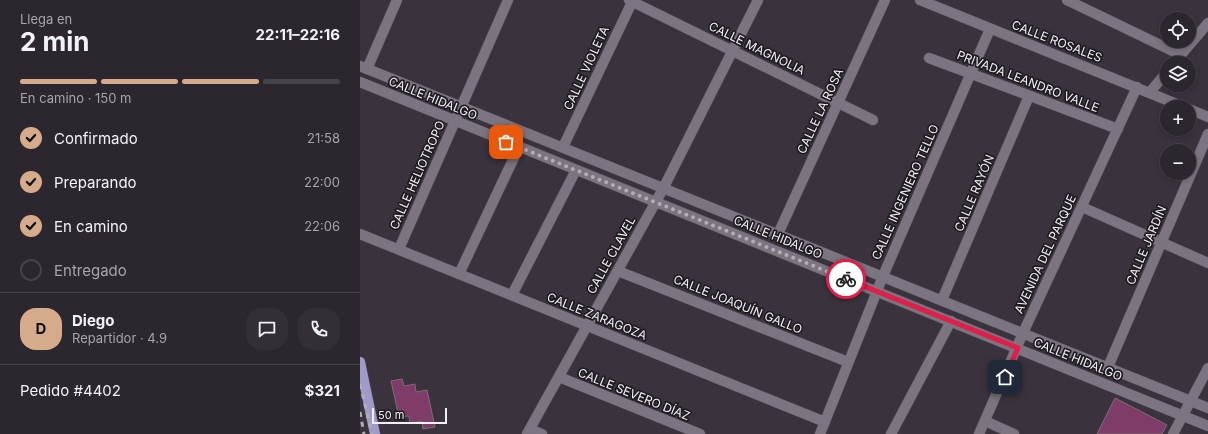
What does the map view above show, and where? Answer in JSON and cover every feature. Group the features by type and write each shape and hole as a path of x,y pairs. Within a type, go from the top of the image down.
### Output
{"main road":[{"path":"360,362 375,434"}],"street":[{"path":"363,67 397,0"},
{"name":"CALLE HELIOTROPO","path":"399,250 508,0"},
{"name":"CALLE CLAVEL","path":"529,431 664,187 758,0"},
{"name":"CALLE LA ROSA","path":"778,234 885,0"},
{"name":"CALLE ROSALES","path":"920,0 938,3 990,29 1168,100"},
{"path":"1067,0 1172,56"},
{"name":"CALLE MAGNOLIA","path":"631,1 874,120"},
{"name":"CALLE VIOLETA","path":"564,147 631,1"},
{"path":"1180,56 1208,23"},
{"name":"CALLE INGENIERO TELLO","path":"820,434 883,276 990,29"},
{"name":"PRIVADA LEANDRO VALLE","path":"929,58 1118,129"},
{"name":"CALLE HIDALGO","path":"363,67 664,187 1208,408"},
{"path":"1150,92 1160,80"},
{"name":"CALLE HIDALGO","path":"360,82 1208,426"},
{"name":"AVENIDA DEL PARQUE","path":"979,434 1018,348 1023,333 1137,87"},
{"name":"CALLE RAYÓN","path":"942,300 1029,96"},
{"path":"1196,112 1208,118"},
{"name":"CALLE JARDÍN","path":"1108,367 1208,134"},
{"path":"459,274 519,147"},
{"path":"512,295 576,170"},
{"path":"1082,207 1208,263"},
{"name":"CALLE ZARAGOZA","path":"360,234 825,422"},
{"name":"CALLE JOAQUÍN GALLO","path":"618,271 848,362"},
{"path":"891,434 951,322"},
{"path":"1173,434 1192,401 1208,368"},
{"name":"CALLE SEVERO DÍAZ","path":"559,378 700,434"},
{"path":"984,421 1014,434"},
{"path":"529,431 542,434"}],"building":[{"path":"402,379 404,386 415,384 416,392 427,390 435,427 423,429 422,421 410,423 409,416 399,417 391,381"},
{"path":"1115,398 1167,425 1162,434 1097,434"}],"railway":[{"path":"360,384 372,434"},
{"path":"360,412 364,434"}],"way so far":[{"path":"506,142 846,279"}],"route":[{"path":"846,279 1018,348 1005,377"}]}
